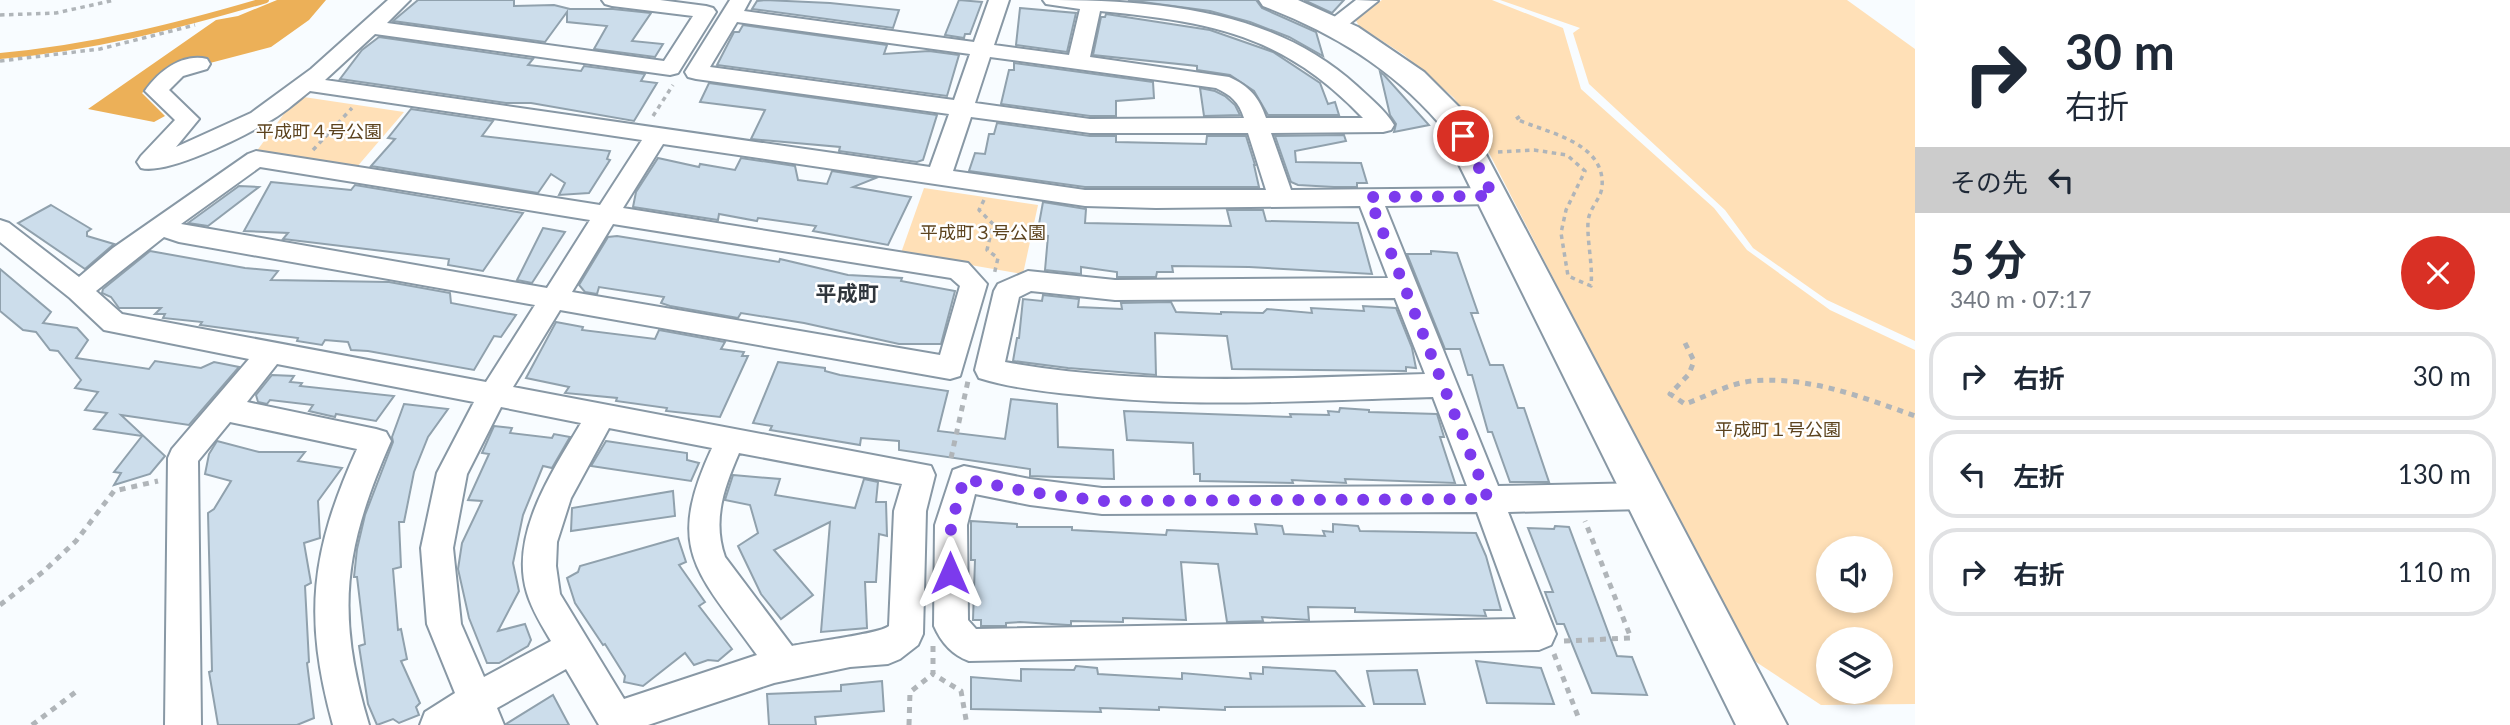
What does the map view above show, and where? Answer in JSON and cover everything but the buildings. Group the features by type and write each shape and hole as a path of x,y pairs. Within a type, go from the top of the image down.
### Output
{"street":[{"path":"199,64 175,71 156,92 188,119 186,125 149,162 169,159 247,125 307,84 400,0"},
{"path":"370,27 670,68 706,12 612,0"},
{"path":"939,177 999,0"},
{"path":"1053,0 1201,19 1276,42 1299,53 1335,78 1383,125 1258,125 1090,126 696,72 736,8 982,48 1221,82 1236,89 1250,103 1258,125 1281,198"},
{"path":"1273,0 1336,25 1388,57 1427,89 1452,118 1762,725"},
{"path":"1336,25 1368,1 1366,0"},
{"path":"1078,61 1091,5"},
{"path":"307,84 1085,198 1156,200 1493,196"},
{"path":"480,713 444,624 438,548 452,473 494,393 656,136"},
{"path":"79,291 122,254 256,159 959,270 975,284 950,368 193,235 161,227"},
{"path":"1369,197 1443,385 1488,499 1543,638 969,645 951,626 951,525 964,479 1030,492 1102,501 1488,499 1646,496"},
{"path":"0,229 79,291 114,323 920,475 909,519 906,634 888,648 871,648 783,662 705,686 616,719 572,648 542,587 541,549 545,525 552,506 601,415"},
{"path":"1405,288 1141,291 1028,281 1007,291 989,370 1013,376 1146,390 1443,385"},
{"path":"183,725 183,458 272,351"},
{"path":"225,409 376,441 356,483 342,523 330,584 332,651 337,681 351,725"},
{"path":"730,440 704,504 702,515 705,548 712,565 783,662"},
{"path":"438,725 480,713 572,648"}],"path":[{"path":"0,15 56,13 115,0"},
{"path":"0,61 100,49 195,25"},
{"path":"303,166 321,139 351,108 362,109"},
{"path":"1488,156 1500,151 1567,155 1586,171 1566,210 1561,233 1568,276 1591,286 1593,270 1589,216 1602,189 1602,170 1592,155 1576,143 1516,119 1522,115"},
{"path":"1685,343 1694,361 1689,374 1670,394 1685,404 1750,381 1793,383 1829,386 1915,416"},
{"path":"0,605 44,571 76,541 114,491 183,475"},
{"path":"1543,638 1632,638 1575,497"},
{"path":"1543,638 1554,653 1579,719"},
{"path":"909,725 910,692 933,674"},
{"path":"32,725 77,691"}],"green space":[{"name":"平成町１号公園","path":"1382,0 1492,0 1563,28 1581,89 1714,208 1747,250 1830,310 1915,350 1915,704 1821,705 1819,704 1893,704 1893,627 1816,627 1816,702 1747,656 1485,145 1454,98 1404,55 1359,26 1355,19"},
{"path":"1500,0 1847,0 1915,49 1915,341 1827,300 1753,248 1725,210 1589,84 1573,33 1580,28"},
{"name":"平成町４号公園","path":"297,96 404,112 356,168 256,152"},
{"name":"平成町３号公園","path":"924,188 1038,205 1023,274 901,253"}],"shaded area":[{"path":"277,0 326,0 309,20 271,47 210,63 208,57 173,66 142,93 165,116 154,122 88,109 216,20 238,16"}],"waterway":[{"path":"0,56 68,48 134,35 266,0"}],"district":[{"name":"平成町","path":"847,292"}],"route":[{"path":"950,573 951,525 964,479 1030,492 1102,501 1488,499 1369,197 1493,196 1463,136"}]}
